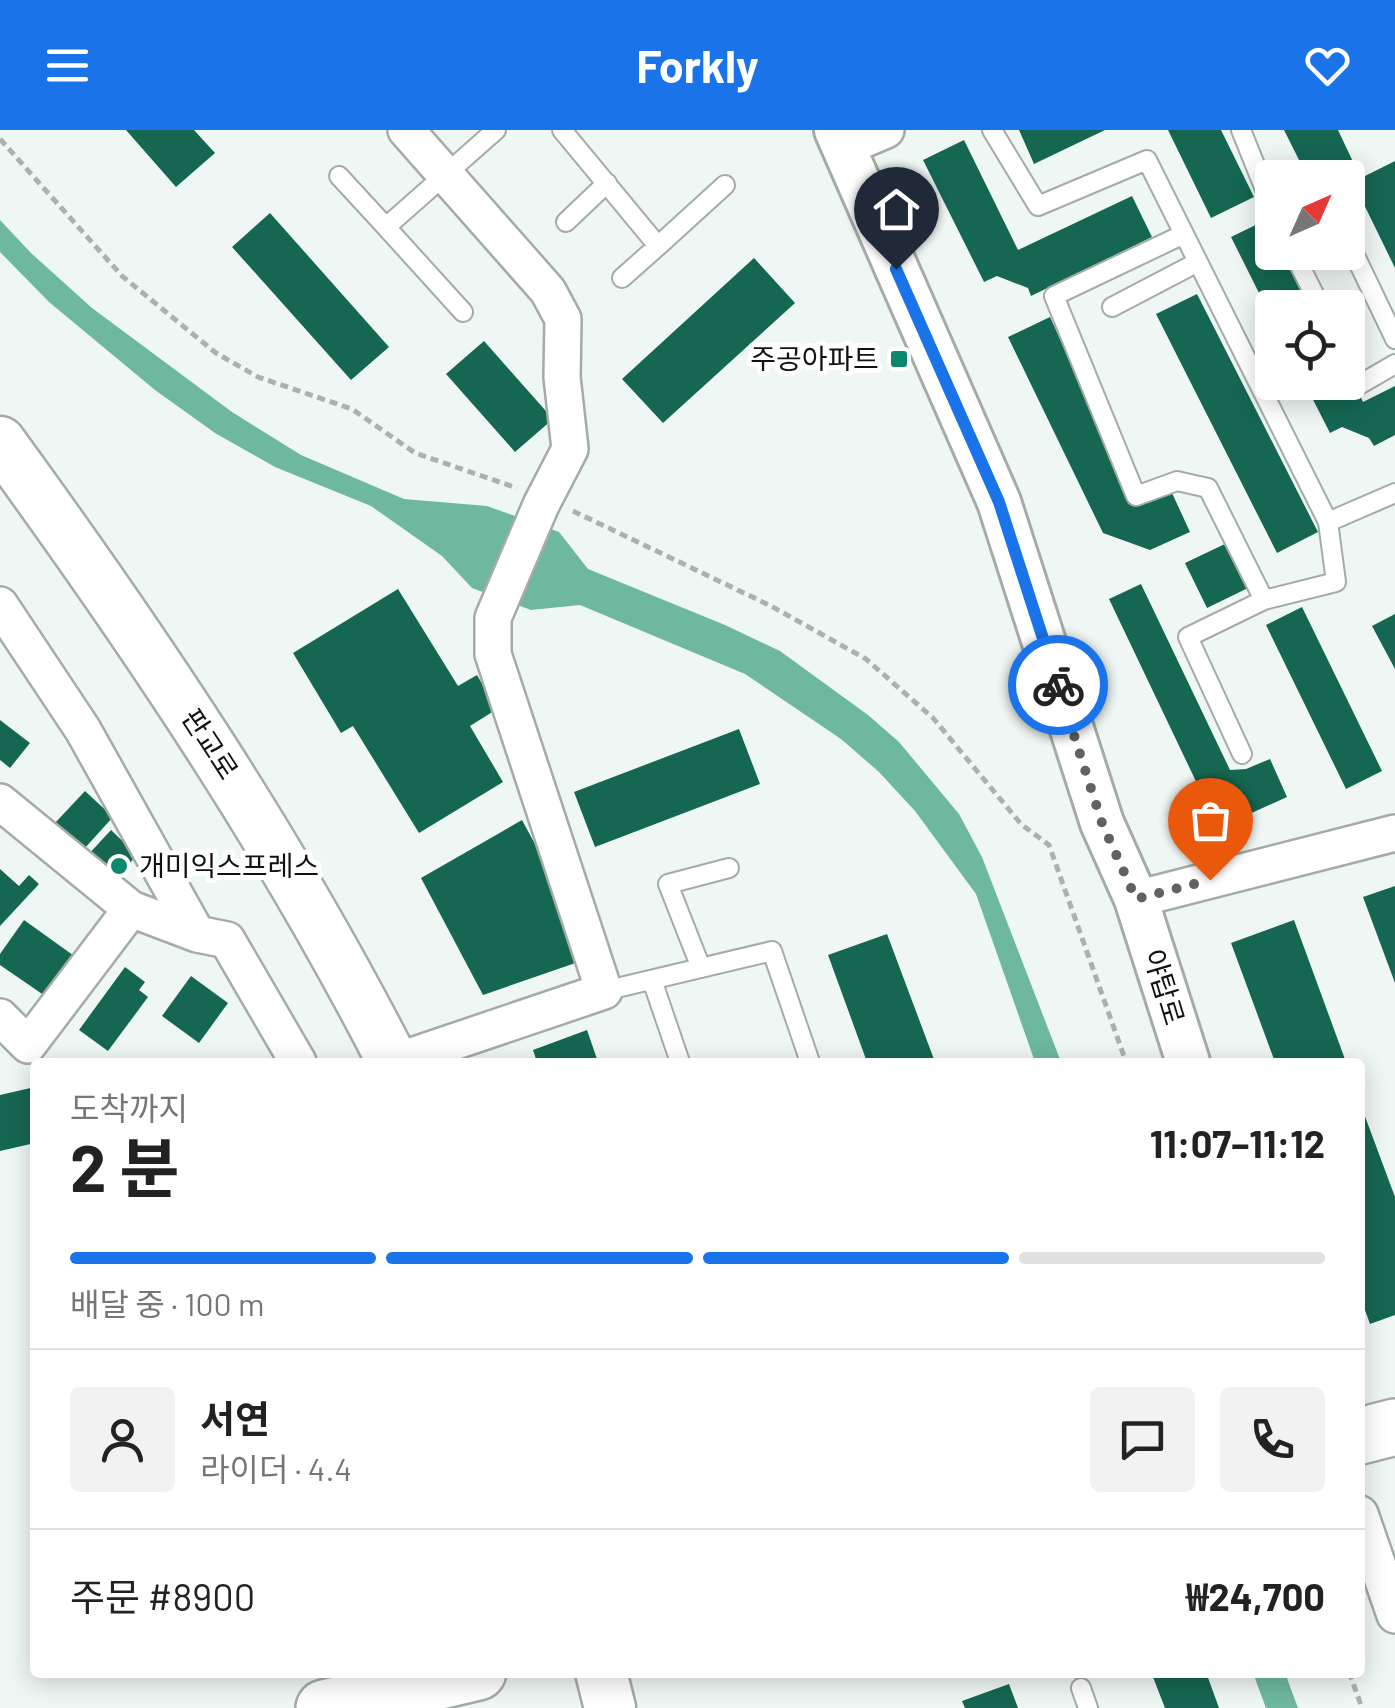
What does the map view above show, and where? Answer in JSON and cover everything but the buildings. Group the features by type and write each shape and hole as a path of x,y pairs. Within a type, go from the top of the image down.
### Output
{"main road":[{"name":"판교로","path":"0,442 203,731 279,854 392,1058"},
{"path":"1365,1435 1395,1427"},
{"path":"324,1708 452,1678"},
{"path":"398,1708 465,1678"},
{"path":"602,1678 610,1708"}],"street":[{"path":"406,130 548,292 563,319 562,377 570,449 493,618 494,654 604,992 406,1058"},
{"path":"841,138 886,130"},
{"name":"야탑로","path":"841,138 999,502 1102,823 1136,899 1187,1058"},
{"path":"0,606 83,730 198,934"},
{"path":"0,802 131,909 198,934 227,940 296,1058"},
{"path":"1136,899 1395,833"},
{"path":"0,1017 28,1045 131,909"},
{"path":"1365,1528 1395,1615"}],"lane":[{"path":"386,227 496,130"},
{"path":"562,130 658,246"},
{"path":"992,130 1038,206 1146,160 1328,522 1336,582 1264,600 1188,636 1242,754"},
{"path":"1241,130 1255,165"},
{"path":"339,176 463,312"},
{"path":"566,222 607,184"},
{"path":"622,278 726,185"},
{"path":"1184,234 1054,296 1136,496 1178,481 1208,488 1264,600"},
{"path":"1112,307 1198,262"},
{"path":"1362,270 1395,339"},
{"path":"1365,381 1395,364"},
{"path":"1328,522 1395,493"},
{"path":"701,968 668,884 729,868"},
{"path":"604,992 772,951 809,1058"},
{"path":"652,980 679,1058"},
{"path":"1081,1688 1088,1708"}],"path":[{"path":"1049,844 1125,1058"},
{"path":"1351,1678 1362,1708"}],"shaded area":[{"path":"0,220 92,308 232,412 301,455 404,499 487,506 559,532 588,569 780,651 868,715 899,742 959,814 982,857 1059,1058 1034,1058 976,894 915,811 841,739 745,674 580,605 531,610 472,588 442,556 371,506 275,467 215,433 155,390 49,302 0,252"},
{"path":"1255,1678 1287,1678 1298,1708 1266,1708"}],"way so far":[{"path":"1058,685 1102,823 1136,899 1210,880"}],"place":[{"name":"주공아파트","path":"899,359"},
{"name":"개미익스프레스","path":"119,866"}],"route":[{"path":"896,269 999,502 1058,685"}]}
